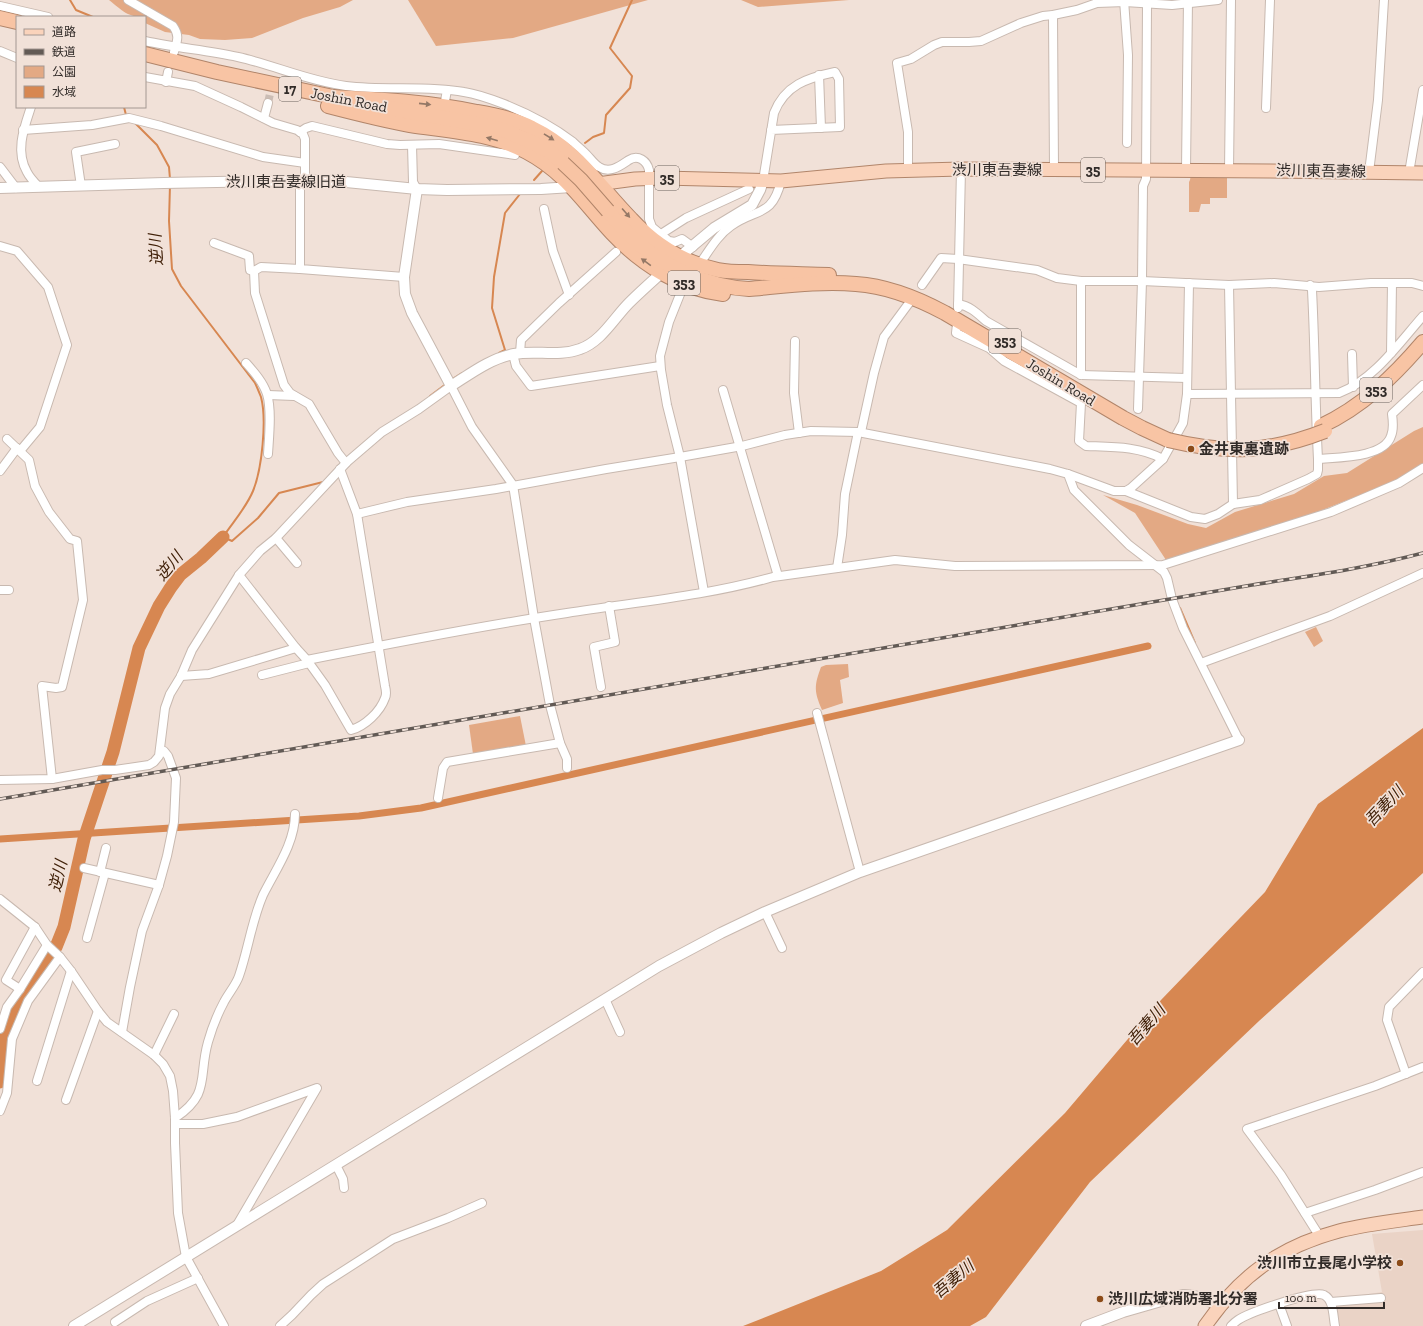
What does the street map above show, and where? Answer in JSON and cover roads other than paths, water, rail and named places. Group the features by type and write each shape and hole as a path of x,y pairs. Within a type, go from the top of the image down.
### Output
{"highway":[{"path":"0,18 16,22"},
{"path":"0,27 16,32"},
{"name":"Joshin Road","path":"146,54 329,101"},
{"name":"Joshin Road","path":"146,63 385,113 436,117 483,125 506,131 550,152 581,180 635,240 665,262 680,270 720,280 872,279 892,283 922,294 1000,338 1121,411 1170,437 1207,442 1242,444 1267,442 1323,428 1354,415 1393,383 1423,351"},
{"name":"17","path":"329,101 439,105 514,120 532,127 560,145 573,155 601,184"},
{"name":"17","path":"329,101 403,124 487,137 509,144 540,159 558,172 572,186"},
{"name":"353","path":"601,184 631,219 648,236 683,259 708,268 732,273 830,279"},
{"name":"353","path":"572,186 612,233 626,246 643,260 667,276 690,286 714,293 757,294 830,279"},
{"name":"Joshin Road","path":"1323,428 1367,398 1402,366 1423,342"}],"main road":[{"name":"渋川東吾妻線","path":"572,186 649,179 696,178 781,181 886,171 961,169 1423,173"},
{"path":"1205,1326 1219,1306 1238,1286 1261,1267 1289,1250 1320,1237 1340,1231 1423,1217"}],"street":[{"path":"128,0 173,26 178,32 175,51"},
{"path":"908,170 908,132 897,63 911,59 934,45 942,42 968,42 981,40 1021,23 1043,16 1077,10 1099,1 1125,1 1172,5 1188,2 1218,0"},
{"path":"1229,171 1231,0"},
{"path":"1266,108 1270,0"},
{"path":"1369,172 1378,100 1384,0"},
{"path":"1125,1 1128,55 1127,143"},
{"path":"1186,170 1188,2"},
{"path":"1138,409 1143,186 1146,179 1147,4"},
{"path":"0,6 44,16"},
{"path":"1053,15 1054,170"},
{"path":"146,42 175,51 236,56 340,85 360,88 447,90 483,96 538,119 558,131 574,143 598,167 616,169 621,167 630,159 638,158 645,161 648,164 649,219 652,227 669,241 675,242 679,239 684,240 693,247"},
{"path":"0,51 16,58"},
{"path":"273,79 275,68"},
{"path":"166,82 168,72"},
{"path":"684,253 714,228 752,205 763,181 771,130 774,113 784,94 797,84 819,75 835,72 839,79 840,127 771,130"},
{"path":"819,75 821,128"},
{"path":"146,77 195,86 273,123 303,134 305,139 305,163 300,269"},
{"path":"445,101 447,90"},
{"path":"1409,173 1423,90"},
{"path":"264,118 268,103"},
{"path":"31,108 23,130 20,147 22,160 27,172 39,188"},
{"path":"23,130 92,125 133,119 263,157 305,163"},
{"path":"300,132 312,126 387,144 439,144 515,155"},
{"path":"439,144 440,133"},
{"path":"81,186 76,152 115,144"},
{"path":"412,145 413,182 417,189 404,277 405,294 412,314 450,383 472,427 513,485 534,618 550,705 560,743 567,759 567,768"},
{"path":"0,167 16,188"},
{"path":"961,169 958,306 965,305 986,321 1081,375 1187,378"},
{"name":"渋川東吾妻線旧道","path":"0,188 303,180 344,181 417,189 447,190 572,186"},
{"path":"701,262 718,238 731,226 769,207 776,197 781,181"},
{"path":"661,234 686,218 749,189"},
{"path":"544,209 553,251 569,294"},
{"path":"214,243 249,256 250,270 254,271"},
{"path":"0,246 17,251 48,286 67,345 40,427 0,471"},
{"path":"616,252 521,340 517,353 516,366 531,386 660,366"},
{"path":"922,284 941,258 1037,270 1057,278 1081,281 1142,281 1229,285 1274,283 1319,287 1412,283 1423,286"},
{"path":"254,271 261,267 404,277"},
{"path":"239,576 308,661 325,685 351,730 358,728 370,719 385,700 386,694 380,646 357,514 343,463 309,404 290,393 284,385 255,293 254,271"},
{"path":"0,780 52,778 102,770 115,770 143,766 154,762 159,756 165,708 170,694 181,676 192,650 239,576 260,550 276,538 343,463 382,432 419,409 450,383 502,357 517,353 569,352 581,349 602,334 629,303 658,276"},
{"path":"1081,281 1081,375"},
{"path":"1126,491 1132,488 1163,459 1183,423 1187,394 1189,283"},
{"path":"1391,353 1392,283"},
{"path":"1229,285 1233,504"},
{"path":"357,514 407,502 680,457 811,431 859,432 1050,469 1114,491 1126,491 1198,519 1205,519 1218,514 1233,504 1260,500 1308,479 1316,474 1318,470 1314,394 1314,329 1312,290 1310,285"},
{"path":"682,287 662,345 660,366 667,405 680,457 704,592"},
{"path":"837,568 842,535 845,494 859,432 884,337 912,299"},
{"path":"1187,394 1339,393 1353,387 1374,370 1423,316"},
{"path":"957,324 956,333 989,348 1004,361 1081,403 1079,441 1086,446 1134,448 1152,453 1163,459"},
{"path":"795,341 794,393 799,433"},
{"path":"1352,354 1353,387"},
{"path":"246,363 260,378 268,395 270,419 268,454"},
{"path":"1318,459 1370,453 1384,446 1392,436 1392,414 1423,385"},
{"path":"723,390 778,576"},
{"path":"268,395 295,396"},
{"path":"7,439 29,460 35,486 49,512 70,540 77,541 83,600 62,687 56,688 42,686 52,778"},
{"path":"262,675 308,661 380,646 534,618 704,592 778,576 894,560 955,566 1163,564 1177,561 1331,512 1399,483 1423,468"},
{"path":"74,1326 659,966 721,933 765,912 860,872 1239,740 1183,628 1164,572 1129,545 1074,490 1068,474"},
{"path":"276,538 297,563"},
{"path":"1201,663 1330,616 1423,573"},
{"path":"609,606 616,651"},
{"path":"601,687 594,647 615,642"},
{"path":"181,676 208,674 296,648"},
{"path":"817,713 860,872"},
{"path":"438,798 443,768 447,762 560,743"},
{"path":"122,1032 142,931 159,885 173,831 176,778 168,756 160,750"},
{"path":"175,1121 189,1108 199,1095 208,1043 214,1022 238,978 263,897 289,845 296,818"},
{"path":"87,938 103,872 106,848"},
{"path":"84,868 159,885"},
{"path":"0,899 35,927 48,946 58,955 71,971 107,1022 154,1054 163,1064 170,1076 173,1091 175,1121 178,1212 186,1257 224,1326"},
{"path":"765,912 782,948"},
{"path":"20,989 6,980 35,927"},
{"path":"0,1029 7,1007 48,946"},
{"path":"0,1111 7,1093 12,1039 28,1001 58,955"},
{"path":"37,1081 71,971"},
{"path":"1406,1074 1387,1020 1389,1007 1423,972"},
{"path":"605,999 620,1032"},
{"path":"66,1100 98,1011"},
{"path":"154,1054 174,1014"},
{"path":"1320,1237 1281,1175 1247,1129 1375,1086 1423,1067"},
{"path":"175,1121 203,1124 237,1117 317,1088 235,1228"},
{"path":"336,1165 343,1179 344,1188"},
{"path":"1305,1213 1375,1190 1423,1172"},
{"path":"280,1326 323,1284 393,1238 448,1218 482,1203"},
{"path":"115,1322 147,1300 198,1278"},
{"path":"1086,1326 1100,1323 1172,1297 1182,1295 1190,1294 1199,1296 1219,1306"},
{"path":"1231,1326 1238,1320 1278,1304 1306,1295 1318,1294 1324,1295 1331,1302 1335,1326"},
{"path":"1331,1302 1381,1298"},
{"path":"1278,1304 1287,1326"}],"water":[{"name":"吾妻川","path":"1423,728 1423,873 1259,1021 1090,1182 986,1317 970,1326 743,1326 881,1271 947,1230 1065,1113 1161,1000 1265,892 1318,804"}],"waterway":[{"name":"逆川","path":"70,0 76,10 91,16"},
{"path":"585,143 593,137 604,133 606,115 630,88 632,76 610,48 632,0"},
{"name":"逆川","path":"124,108 126,115"},
{"name":"逆川","path":"134,122 157,145 169,167 170,179"},
{"path":"534,180 542,171"},
{"name":"逆川","path":"170,185 169,221 172,269 181,286 255,383 261,397 263,407 263,444 256,482 247,503 223,537 232,541 258,518 279,493 323,482"},
{"path":"499,353 505,350 492,308 494,277 505,213 520,194"},
{"path":"451,380 462,373"},
{"path":"430,396 446,384"},
{"name":"逆川","path":"0,1082 4,1042 15,1010 56,947 64,927 84,839 113,752 139,648 159,606 180,575 223,537"},
{"path":"1180,608 1195,643"},
{"path":"0,839 359,816 421,808 1148,646"}],"tunnel":[{"path":"268,103 273,80"}],"railway":[{"path":"0,799 1338,571 1423,553"}],"place":[{"name":"金井東裏遺跡","path":"1191,449"},
{"name":"渋川市立長尾小学校","path":"1400,1263"},
{"name":"渋川広域消防署北分署","path":"1100,1299"}]}
